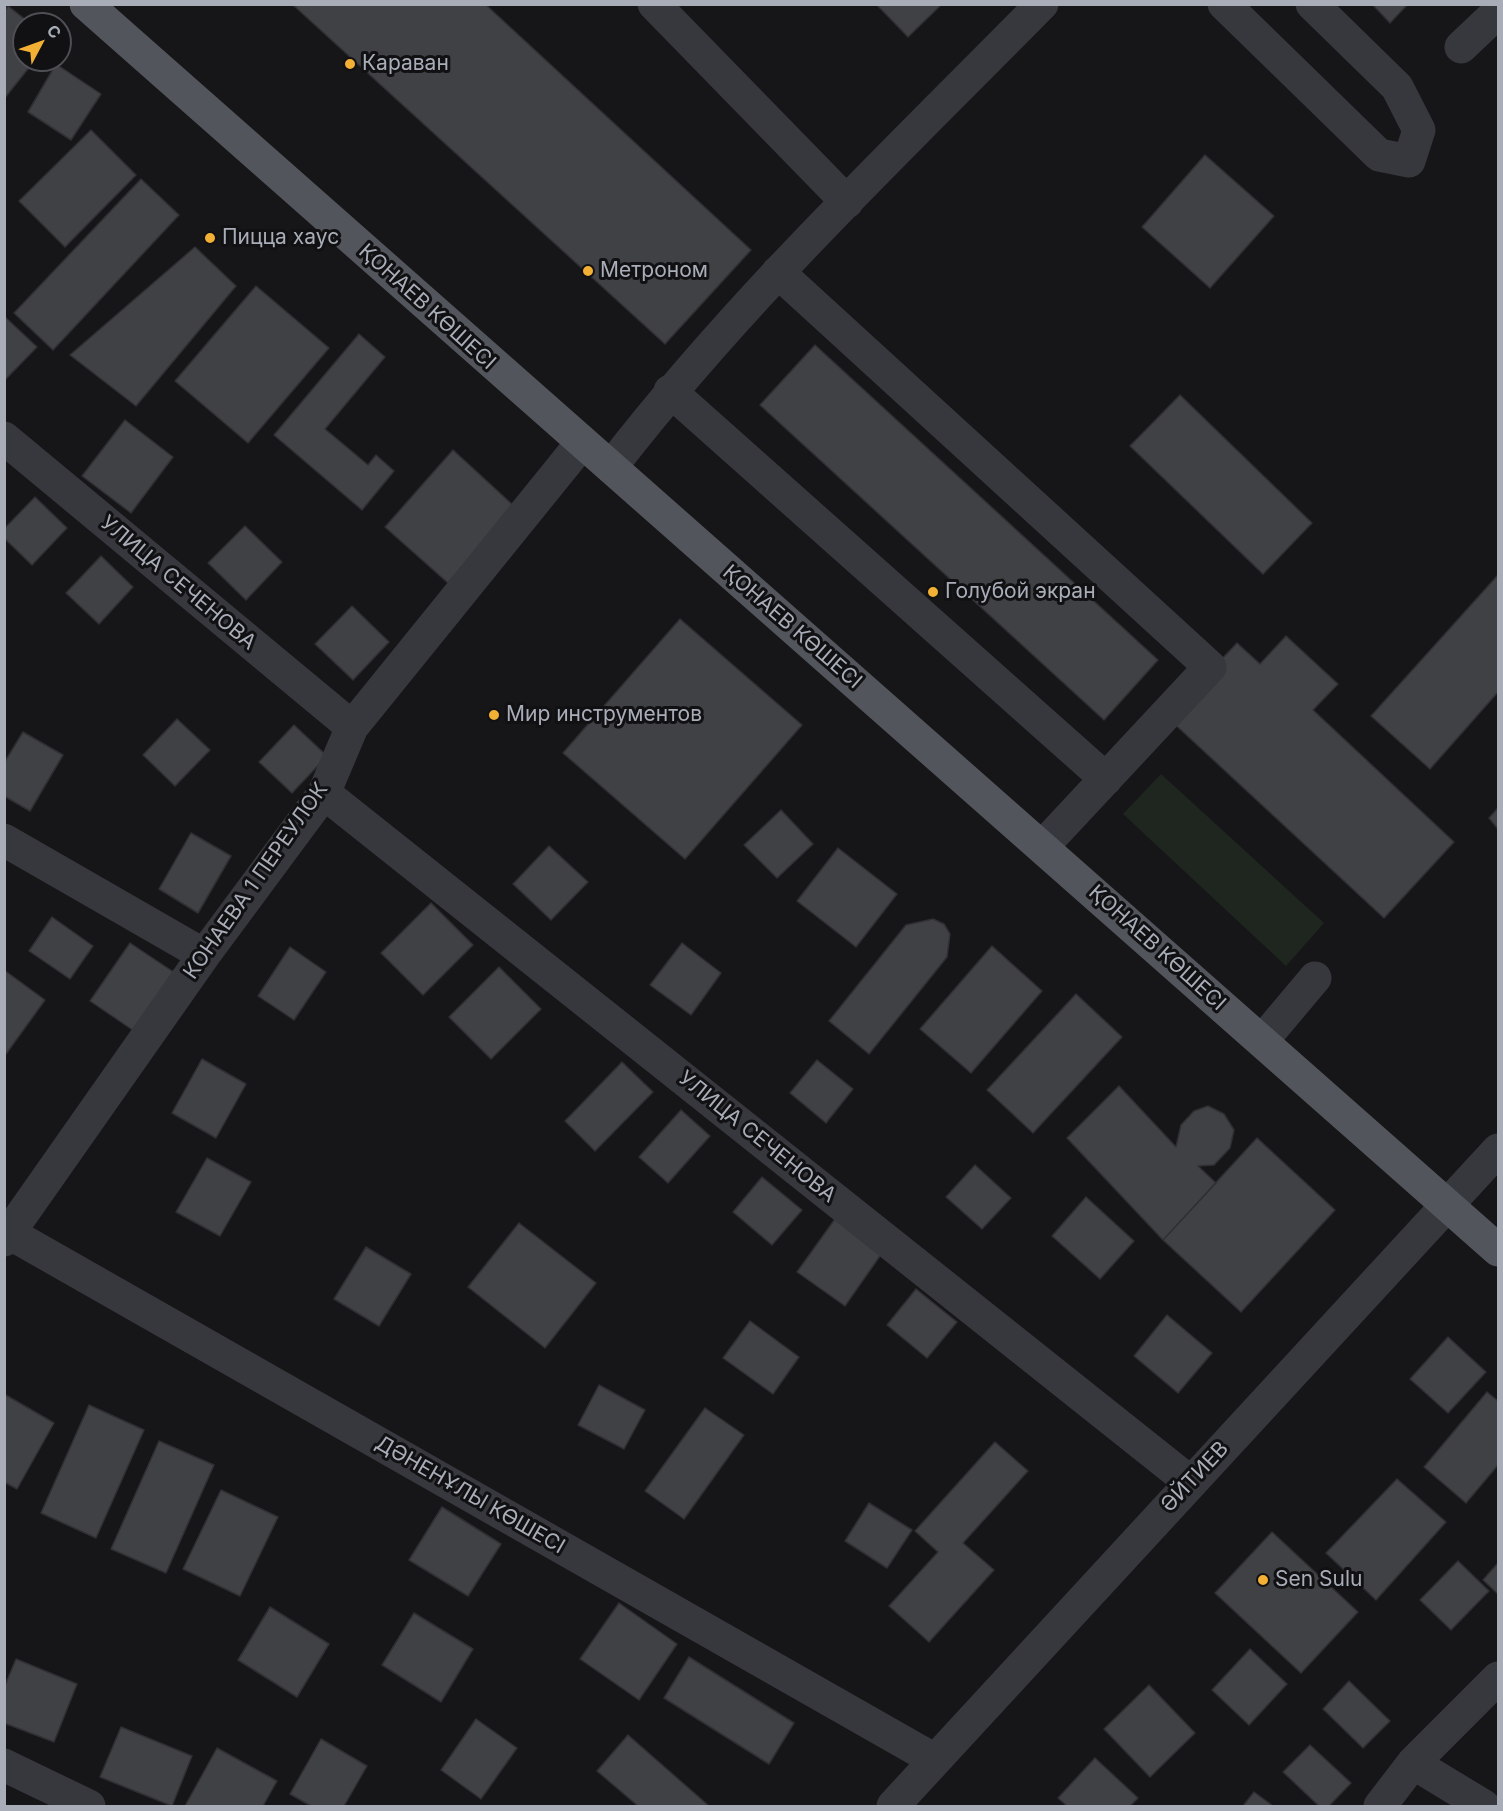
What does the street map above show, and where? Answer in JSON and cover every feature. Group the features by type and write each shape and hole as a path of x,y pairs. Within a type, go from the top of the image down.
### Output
{"main road":[{"name":"ҚОНАЕВ КӨШЕСІ","path":"86,4 581,444 610,467 1498,1250"}],"street":[{"path":"654,4 847,202"},
{"path":"610,467 670,391 778,272 1042,4"},
{"path":"1224,4 1379,155 1409,161 1419,130 1397,87 1312,4"},
{"path":"1461,47 1498,12"},
{"path":"778,272 1210,667 1042,847"},
{"path":"670,391 1106,779"},
{"name":"УЛИЦА СЕЧЕНОВА","path":"4,438 352,727"},
{"name":"КОНАЕВА 1 ПЕРЕУЛОК","path":"6,1234 204,955 324,793 352,727 581,444"},
{"name":"УЛИЦА СЕЧЕНОВА","path":"324,793 1190,1482"},
{"path":"4,840 204,955"},
{"path":"1262,1041 1315,978"},
{"name":"ӘЙТИЕВ","path":"893,1806 1498,1150"},
{"name":"ДӘНЕНҰЛЫ КӨШЕСІ","path":"6,1234 935,1760"},
{"path":"1380,1806 1413,1763 1498,1678"},
{"path":"1413,1763 1484,1806"},
{"path":"4,1765 89,1806"}],"shaded area":[{"path":"1161,774 1324,923 1286,966 1123,814"}],"building":[{"path":"292,4 485,4 751,250 665,344"},
{"path":"876,4 942,4 908,37"},
{"path":"1372,4 1408,4 1390,23"},
{"path":"8,6 16,12 12,12 12,72 25,72 4,99 4,11"},
{"path":"51,72 68,72 101,94 71,140 28,112"},
{"path":"91,130 136,175 65,247 19,201"},
{"path":"1205,155 1274,216 1210,288 1142,227"},
{"path":"141,179 179,215 53,350 14,313"},
{"path":"195,247 236,286 136,406 70,355"},
{"path":"256,286 329,348 248,443 175,381"},
{"path":"4,316 37,347 4,381"},
{"path":"359,334 385,357 325,429 368,465 376,455 394,471 362,510 274,435"},
{"path":"815,345 1158,660 1104,720 760,405"},
{"path":"1180,395 1312,523 1263,574 1130,446"},
{"path":"125,420 173,457 131,513 82,476"},
{"path":"453,450 515,507 448,583 385,527"},
{"path":"35,497 67,528 32,565 4,538 4,529"},
{"path":"245,526 282,562 246,600 208,563"},
{"path":"101,556 133,587 99,624 66,593"},
{"path":"1498,575 1498,692 1430,769 1371,716"},
{"path":"352,606 389,642 353,680 315,644"},
{"path":"680,619 802,725 685,859 563,753"},
{"path":"1286,636 1338,684 1313,710 1454,842 1384,918 1167,717 1237,643 1260,664"},
{"path":"177,719 210,750 175,786 143,755"},
{"path":"294,725 327,756 292,793 259,762"},
{"path":"23,732 63,755 30,811 4,796 4,763"},
{"path":"1498,808 1498,829 1489,818"},
{"path":"781,810 813,844 777,878 744,845"},
{"path":"191,833 231,856 198,913 159,889"},
{"path":"549,846 588,882 551,920 513,884"},
{"path":"838,848 897,894 856,947 797,901"},
{"path":"431,903 473,945 423,995 381,953"},
{"path":"52,917 93,946 70,979 29,951"},
{"path":"933,919 944,924 950,934 947,957 869,1054 829,1021 906,925"},
{"path":"130,943 181,977 140,1035 90,1001"},
{"path":"682,943 721,973 691,1015 650,985"},
{"path":"992,946 1042,991 971,1073 920,1029"},
{"path":"290,947 326,972 294,1020 258,996"},
{"path":"499,967 541,1009 491,1059 449,1017"},
{"path":"4,970 45,1000 6,1054 4,1053"},
{"path":"1076,994 1122,1037 1033,1133 987,1090"},
{"path":"202,1059 246,1084 216,1138 172,1113"},
{"path":"817,1060 853,1089 826,1123 790,1093"},
{"path":"622,1062 653,1092 595,1151 565,1121"},
{"path":"1119,1086 1176,1147 1181,1125 1194,1111 1208,1106 1224,1114 1234,1130 1230,1148 1214,1165 1198,1166 1216,1183 1163,1240 1067,1138"},
{"path":"681,1110 710,1136 668,1183 639,1157"},
{"path":"1257,1138 1335,1210 1241,1312 1163,1240"},
{"path":"207,1158 251,1182 220,1236 176,1212"},
{"path":"975,1165 1011,1198 982,1229 946,1197"},
{"path":"762,1177 802,1210 772,1245 733,1212"},
{"path":"1086,1197 1134,1241 1100,1279 1052,1236"},
{"path":"835,1219 882,1253 845,1306 797,1272"},
{"path":"519,1223 596,1283 545,1348 468,1287"},
{"path":"366,1247 411,1274 379,1326 334,1299"},
{"path":"916,1289 957,1322 927,1358 887,1325"},
{"path":"1167,1315 1212,1353 1178,1393 1134,1356"},
{"path":"750,1321 799,1357 773,1394 723,1358"},
{"path":"1448,1337 1486,1372 1448,1413 1410,1379"},
{"path":"599,1385 645,1410 624,1449 578,1425"},
{"path":"1487,1392 1498,1401 1498,1465 1466,1503 1424,1467"},
{"path":"4,1394 54,1423 17,1489 4,1482"},
{"path":"89,1405 144,1430 96,1538 41,1513"},
{"path":"705,1408 744,1435 684,1519 645,1491"},
{"path":"159,1441 214,1465 166,1573 111,1549"},
{"path":"995,1442 1028,1471 963,1543 994,1570 929,1642 889,1606 938,1552 915,1531"},
{"path":"1397,1479 1446,1522 1376,1600 1326,1553"},
{"path":"221,1490 278,1517 240,1596 183,1569"},
{"path":"869,1503 912,1530 887,1568 845,1541"},
{"path":"442,1507 501,1544 468,1596 409,1560"},
{"path":"1272,1532 1358,1612 1301,1673 1215,1593"},
{"path":"1458,1561 1489,1591 1451,1630 1420,1600"},
{"path":"1498,1563 1498,1594 1483,1580"},
{"path":"619,1603 677,1644 639,1700 580,1659"},
{"path":"270,1607 329,1644 297,1697 238,1660"},
{"path":"414,1613 473,1649 441,1702 382,1665"},
{"path":"1250,1649 1287,1684 1249,1725 1212,1690"},
{"path":"689,1657 794,1723 769,1764 664,1698"},
{"path":"16,1659 77,1684 54,1742 4,1723 4,1688"},
{"path":"1349,1681 1390,1721 1363,1748 1323,1709"},
{"path":"1149,1685 1195,1733 1150,1777 1104,1729"},
{"path":"476,1719 517,1748 481,1799 441,1770"},
{"path":"121,1727 192,1756 172,1806 100,1777"},
{"path":"628,1735 709,1806 638,1806 597,1771"},
{"path":"321,1739 367,1766 344,1806 311,1806 290,1794"},
{"path":"1310,1745 1351,1783 1329,1806 1319,1806 1283,1772"},
{"path":"217,1748 277,1781 263,1806 185,1806"},
{"path":"1095,1758 1138,1798 1130,1806 1067,1806 1058,1798"},
{"path":"1254,1792 1273,1806 1243,1806"}],"place":[{"name":"Караван","path":"350,64"},
{"name":"Пицца хаус","path":"210,238"},
{"name":"Метроном","path":"588,271"},
{"name":"Голубой экран","path":"933,592"},
{"name":"Мир инструментов","path":"494,715"},
{"name":"Sen Sulu","path":"1263,1580"}]}
